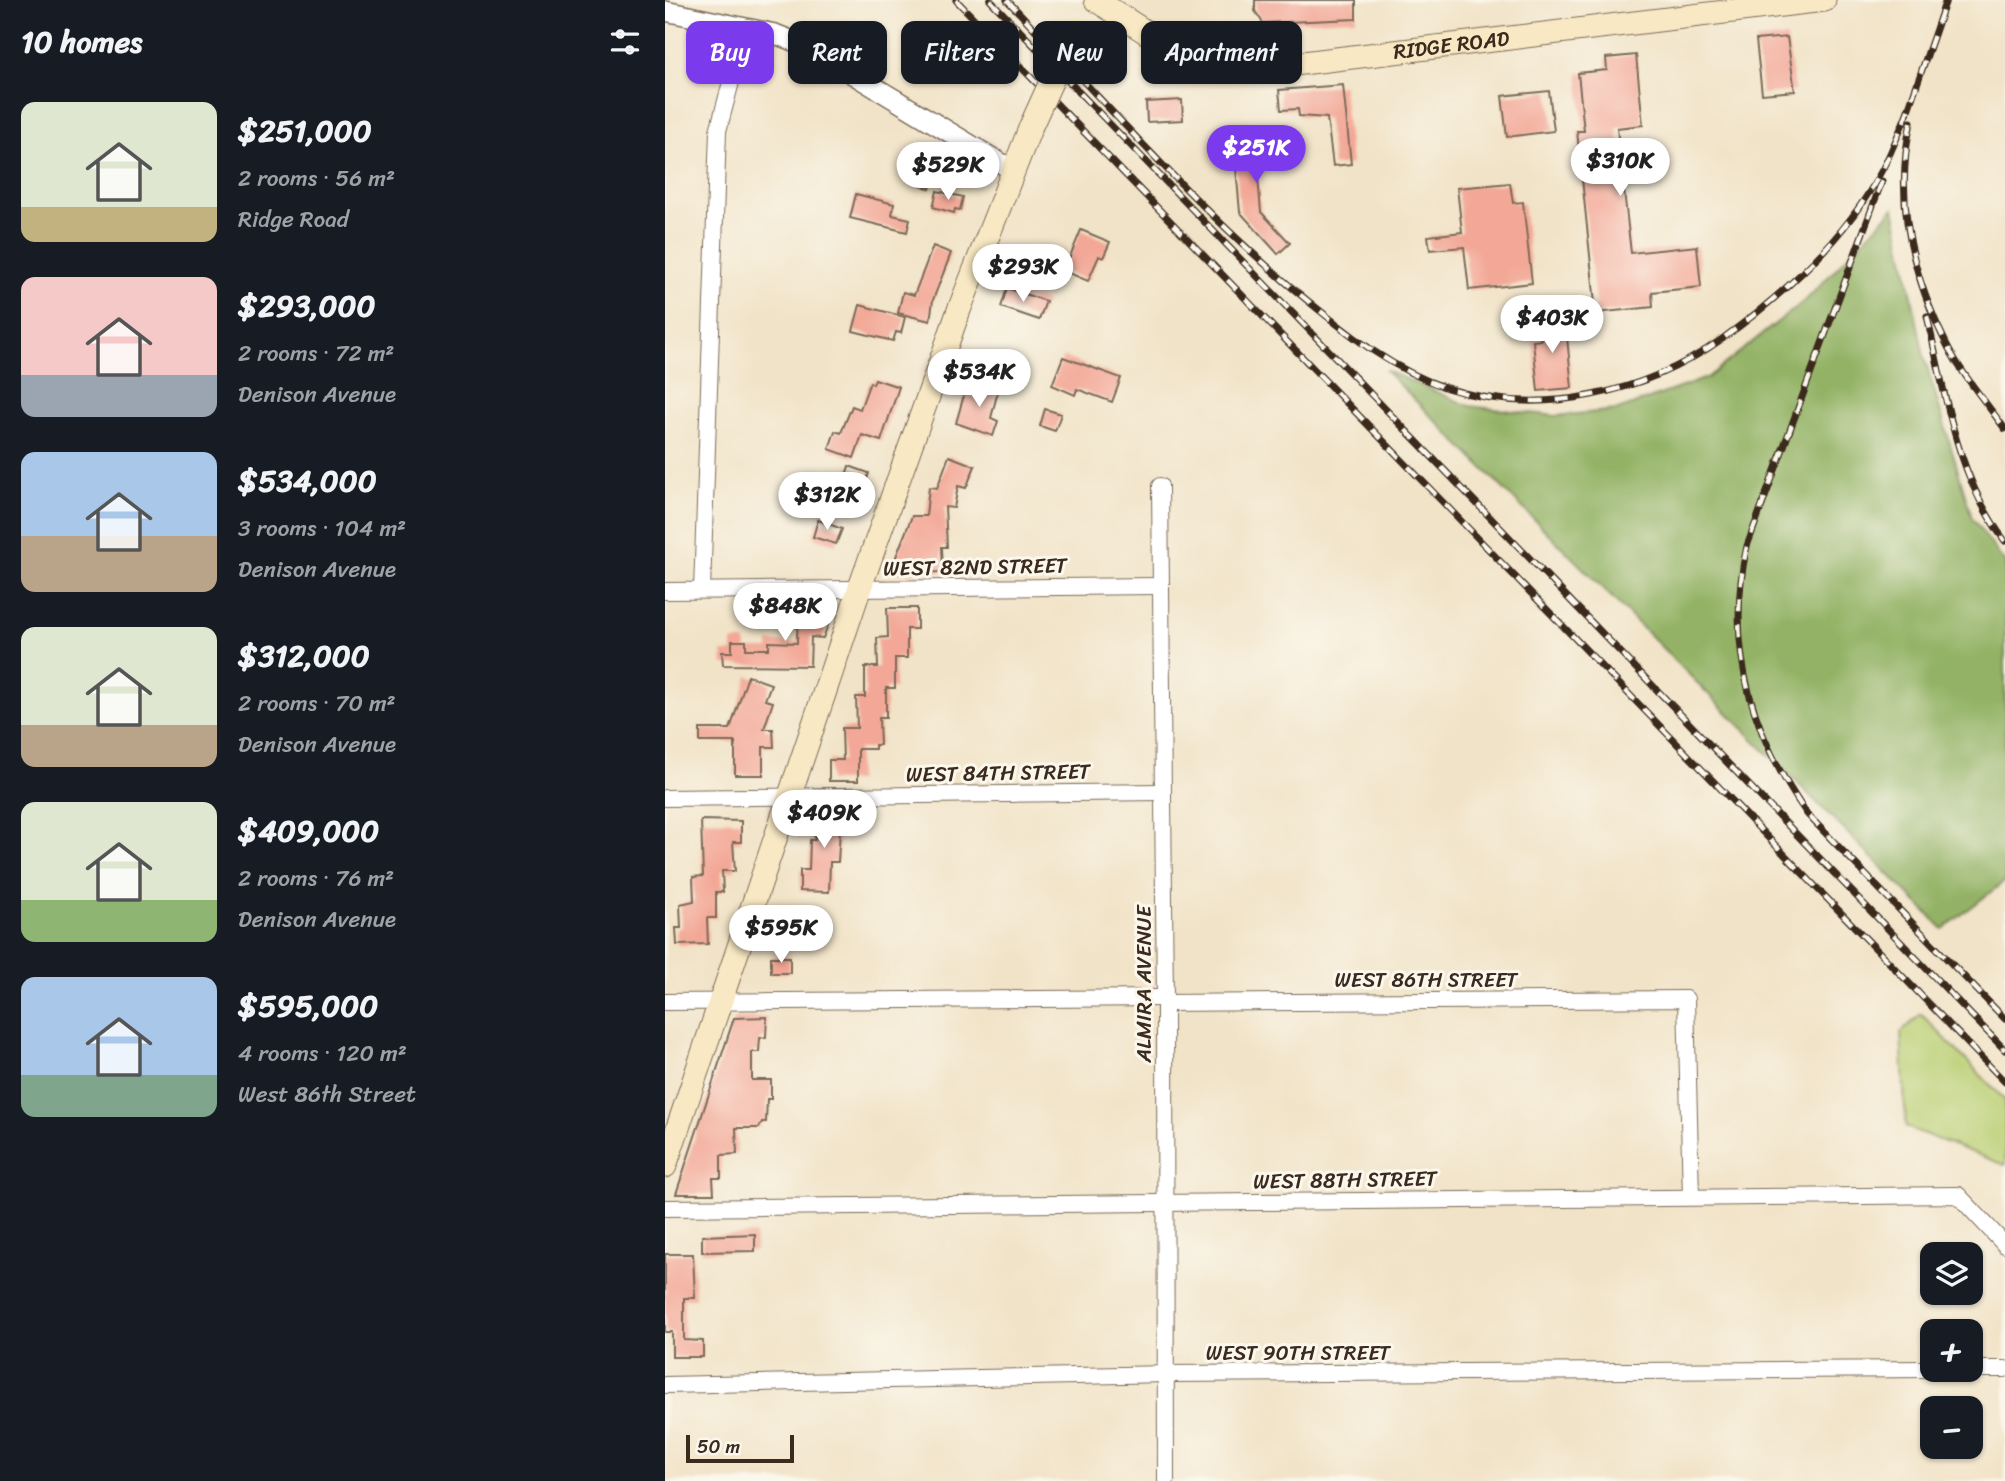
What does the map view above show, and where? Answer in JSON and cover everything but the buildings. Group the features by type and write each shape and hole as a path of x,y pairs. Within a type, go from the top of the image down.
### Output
{"main road":[{"path":"665,1166 859,590 959,310 1031,126 1088,0"},
{"name":"RIDGE ROAD","path":"1097,0 1172,49 1210,62 1253,69 1824,0"}],"street":[{"path":"665,11 709,21"},
{"path":"774,34 806,46 1014,171"},
{"path":"702,590 717,131 730,84"},
{"name":"ALMIRA AVENUE","path":"1160,486 1166,1481"},
{"name":"WEST 82ND STREET","path":"665,591 1159,586"},
{"name":"WEST 84TH STREET","path":"665,798 1163,792"},
{"name":"WEST 86TH STREET","path":"665,1002 1686,999 1691,1197"},
{"name":"WEST 88TH STREET","path":"665,1208 1958,1195 2005,1245"},
{"name":"WEST 90TH STREET","path":"665,1385 1167,1374 1920,1369"},
{"path":"1983,1369 2005,1369"}],"green space":[{"path":"1894,208 1924,356 1972,518 2005,563 2005,881 1943,929 1385,370 1469,406 1556,416 1618,410 1707,378 1808,298"},
{"path":"1921,1014 2005,1100 2005,1165 1906,1127 1901,1033"}],"railway":[{"path":"956,0 2005,1082"},
{"path":"990,0 2005,1050"},
{"path":"1007,0 1190,193 1308,301 1357,339 1409,372 1447,388 1482,397 1518,401 1554,400 1625,387 1692,358 1722,339 1791,283 1852,217 1886,162 1907,114"},
{"path":"1904,122 1946,0"},
{"path":"1911,122 1906,151 1906,208 1924,292 1953,356 2005,429"},
{"path":"1882,181 1747,546 1741,582 1741,653 1747,686 1770,752 1807,814 2005,1019"},
{"path":"1927,316 1954,433 1964,462 1988,516 2005,541"}]}
